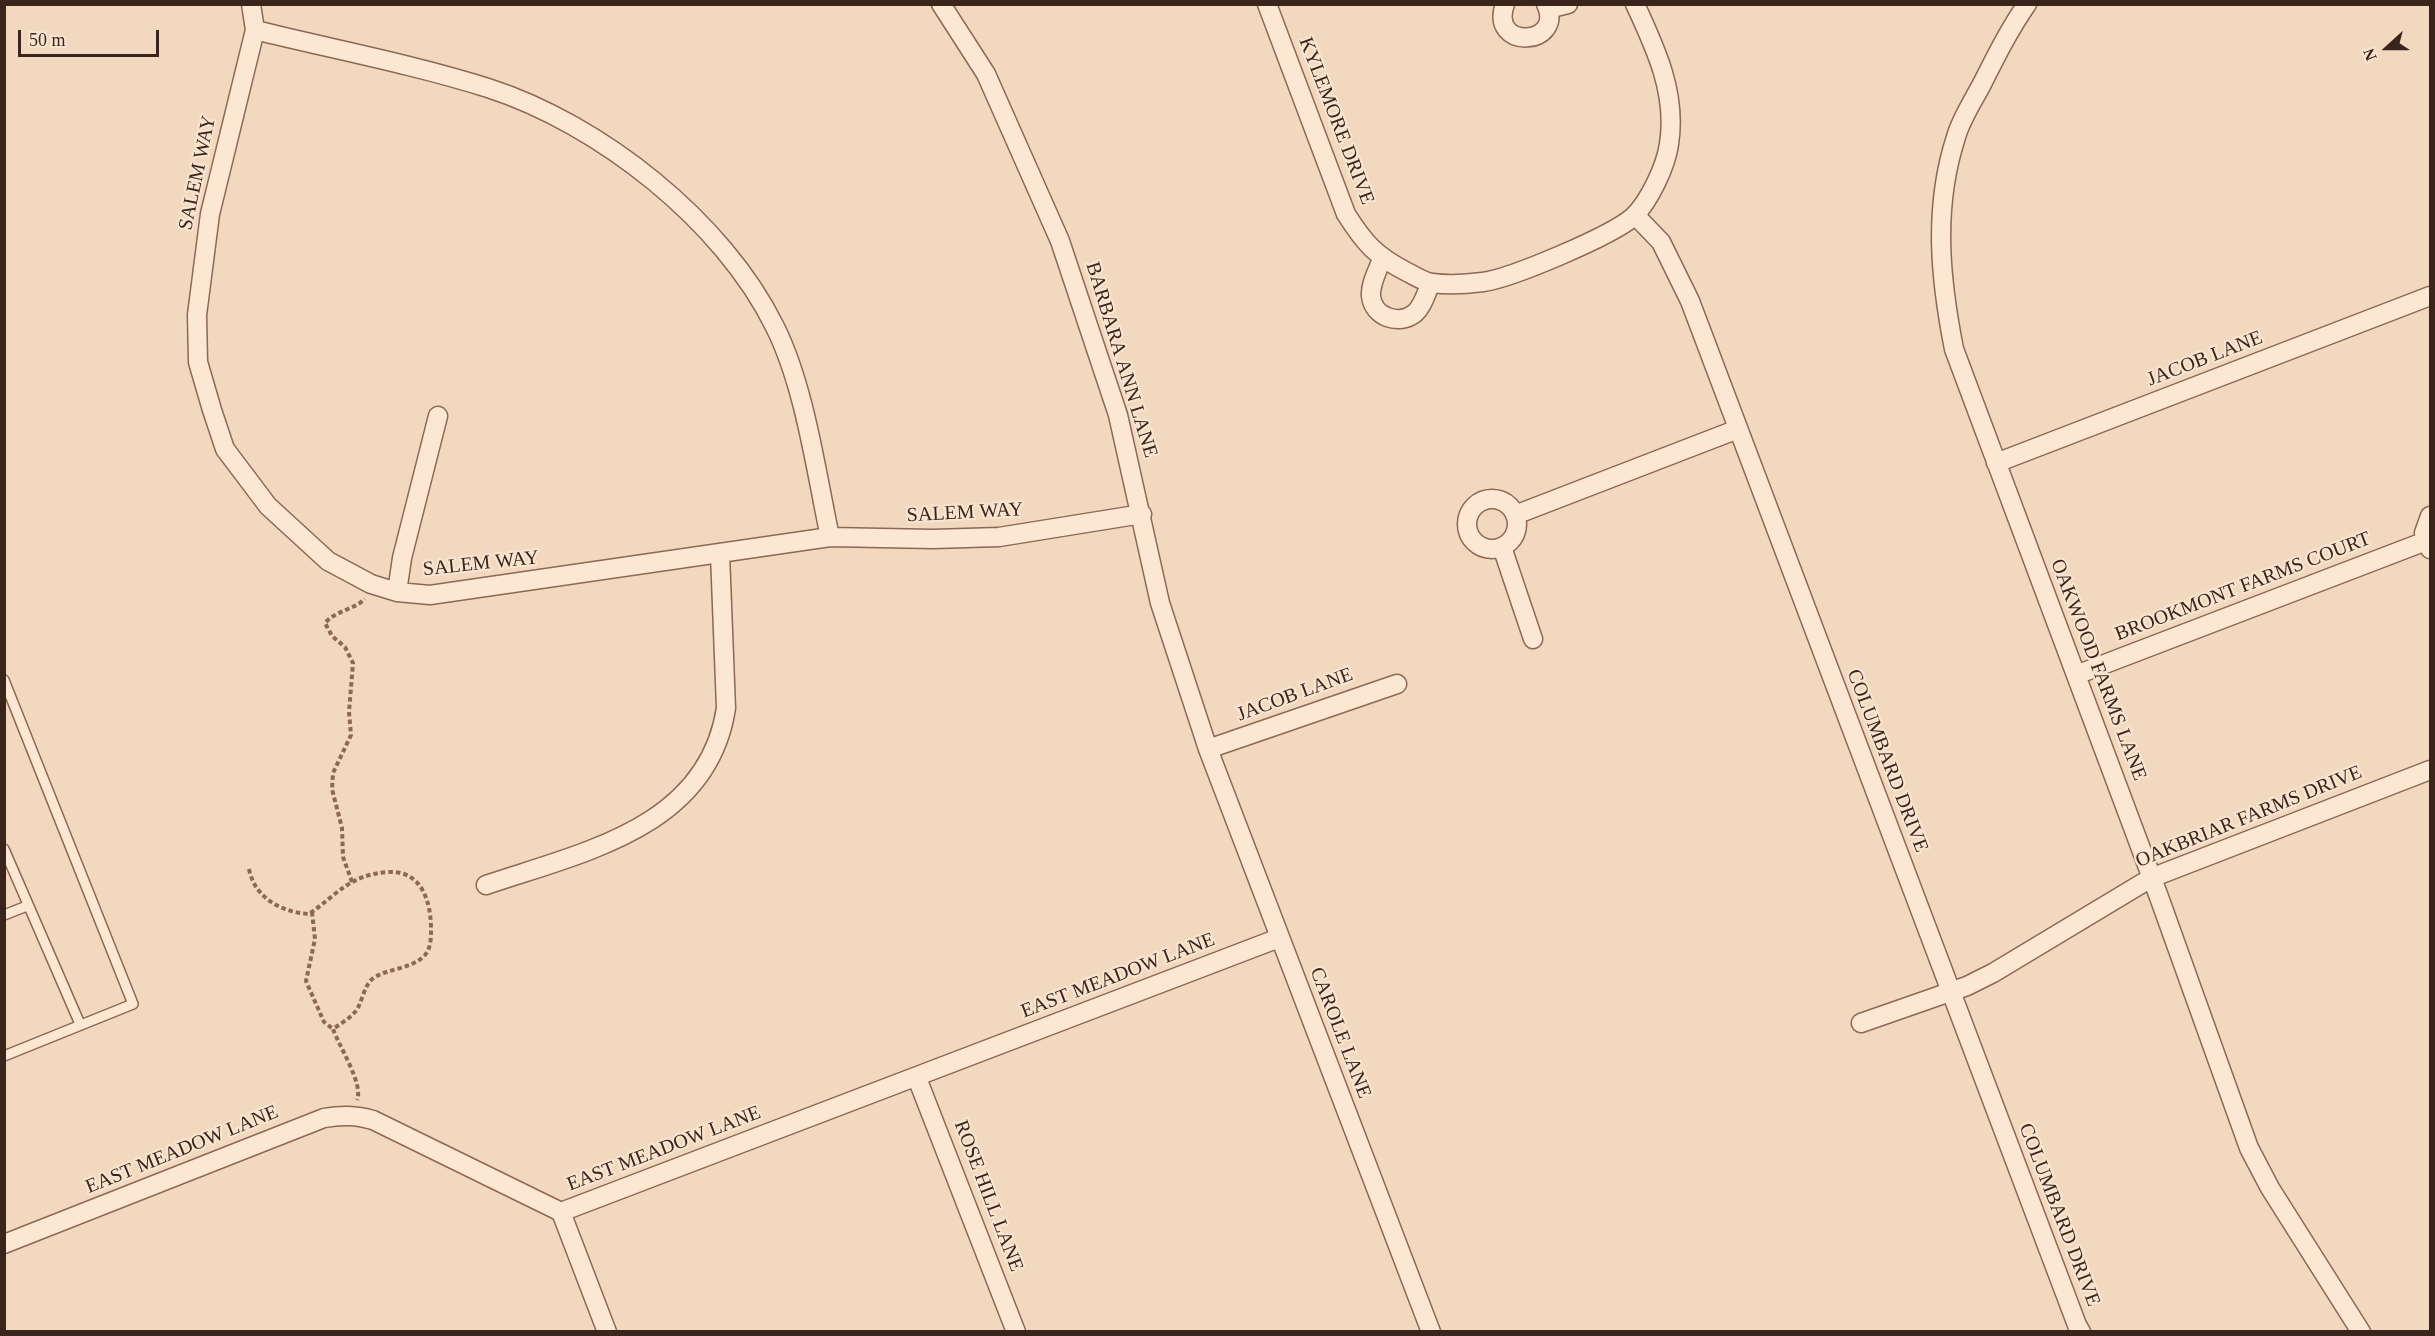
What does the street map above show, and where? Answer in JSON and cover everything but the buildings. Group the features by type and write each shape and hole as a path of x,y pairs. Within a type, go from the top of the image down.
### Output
{"street":[{"name":"SALEM WAY","path":"251,4 255,30 210,214 197,315 198,362 225,449 267,506 328,561 374,585 397,592 430,595 830,537 933,539 999,537 1142,514"},
{"name":"BARBARA ANN LANE","path":"941,4 986,74 1060,241 1118,415 1142,514 1160,603 1208,749"},
{"name":"KYLEMORE DRIVE","path":"1267,4 1346,214 1365,243 1382,259 1431,283 1482,282 1506,276 1602,235 1635,215"},
{"path":"1505,4 1502,17 1504,25 1515,36 1522,38 1537,36 1543,31 1549,16 1547,7 1568,4"},
{"path":"1635,4 1660,62 1668,89 1672,118 1669,146 1661,175 1635,215"},
{"name":"OAKWOOD FARMS LANE","path":"2027,4 2010,27 1956,135 1944,185 1940,232 1941,272 1954,349 2249,1148 2270,1188 2361,1332"},
{"path":"255,30 489,89 578,129 621,157 670,197 717,241 745,278 775,326 795,383 830,537"},
{"name":"COLUMBARD DRIVE","path":"1635,215 1660,242 1676,268 2081,1332"},
{"path":"1382,259 1371,287 1371,296 1376,309 1383,315 1401,319 1415,312 1431,283"},
{"name":"JACOB LANE","path":"1996,463 2430,296"},
{"path":"397,592 402,558 438,416"},
{"path":"1515,515 1738,429"},
{"path":"1496,498 1504,501 1515,515 1516,530 1509,543 1502,547 1485,548 1471,539 1467,531 1468,514 1479,501 1496,498"},
{"name":"BROOKMONT FARMS COURT","path":"2076,675 2428,545 2425,525 2430,516"},
{"path":"1502,547 1533,639"},
{"path":"486,885 611,842 645,825 673,805 702,771 723,729 726,708 720,554"},
{"name":"JACOB LANE","path":"1208,749 1397,684"},
{"name":"CAROLE LANE","path":"1208,749 1431,1332"},
{"name":"OAKBRIAR FARMS DRIVE","path":"1862,1023 1993,973 2151,878 2430,770"},
{"name":"EAST MEADOW LANE","path":"4,1244 324,1118 351,1115 373,1120 561,1212 1279,938"},
{"name":"ROSE HILL LANE","path":"917,1078 1016,1332"},
{"path":"561,1212 607,1332"}],"lane":[{"path":"4,680 133,1004 4,1056"},
{"path":"4,849 80,1024"},
{"path":"4,915 27,906"}],"path":[{"path":"352,882 343,856 342,828 332,789 333,773 351,735 349,712 353,663 345,647 332,636 325,623 330,618 356,607 367,597 374,585"},
{"path":"249,869 251,879 273,904 283,910 312,912 340,887 391,872 405,876 422,887 430,901 431,944 425,955 408,966 374,977 369,982 356,1012 333,1029"},
{"path":"312,912 315,939 306,981 324,1022 333,1029 353,1073 359,1096 351,1115"}]}
